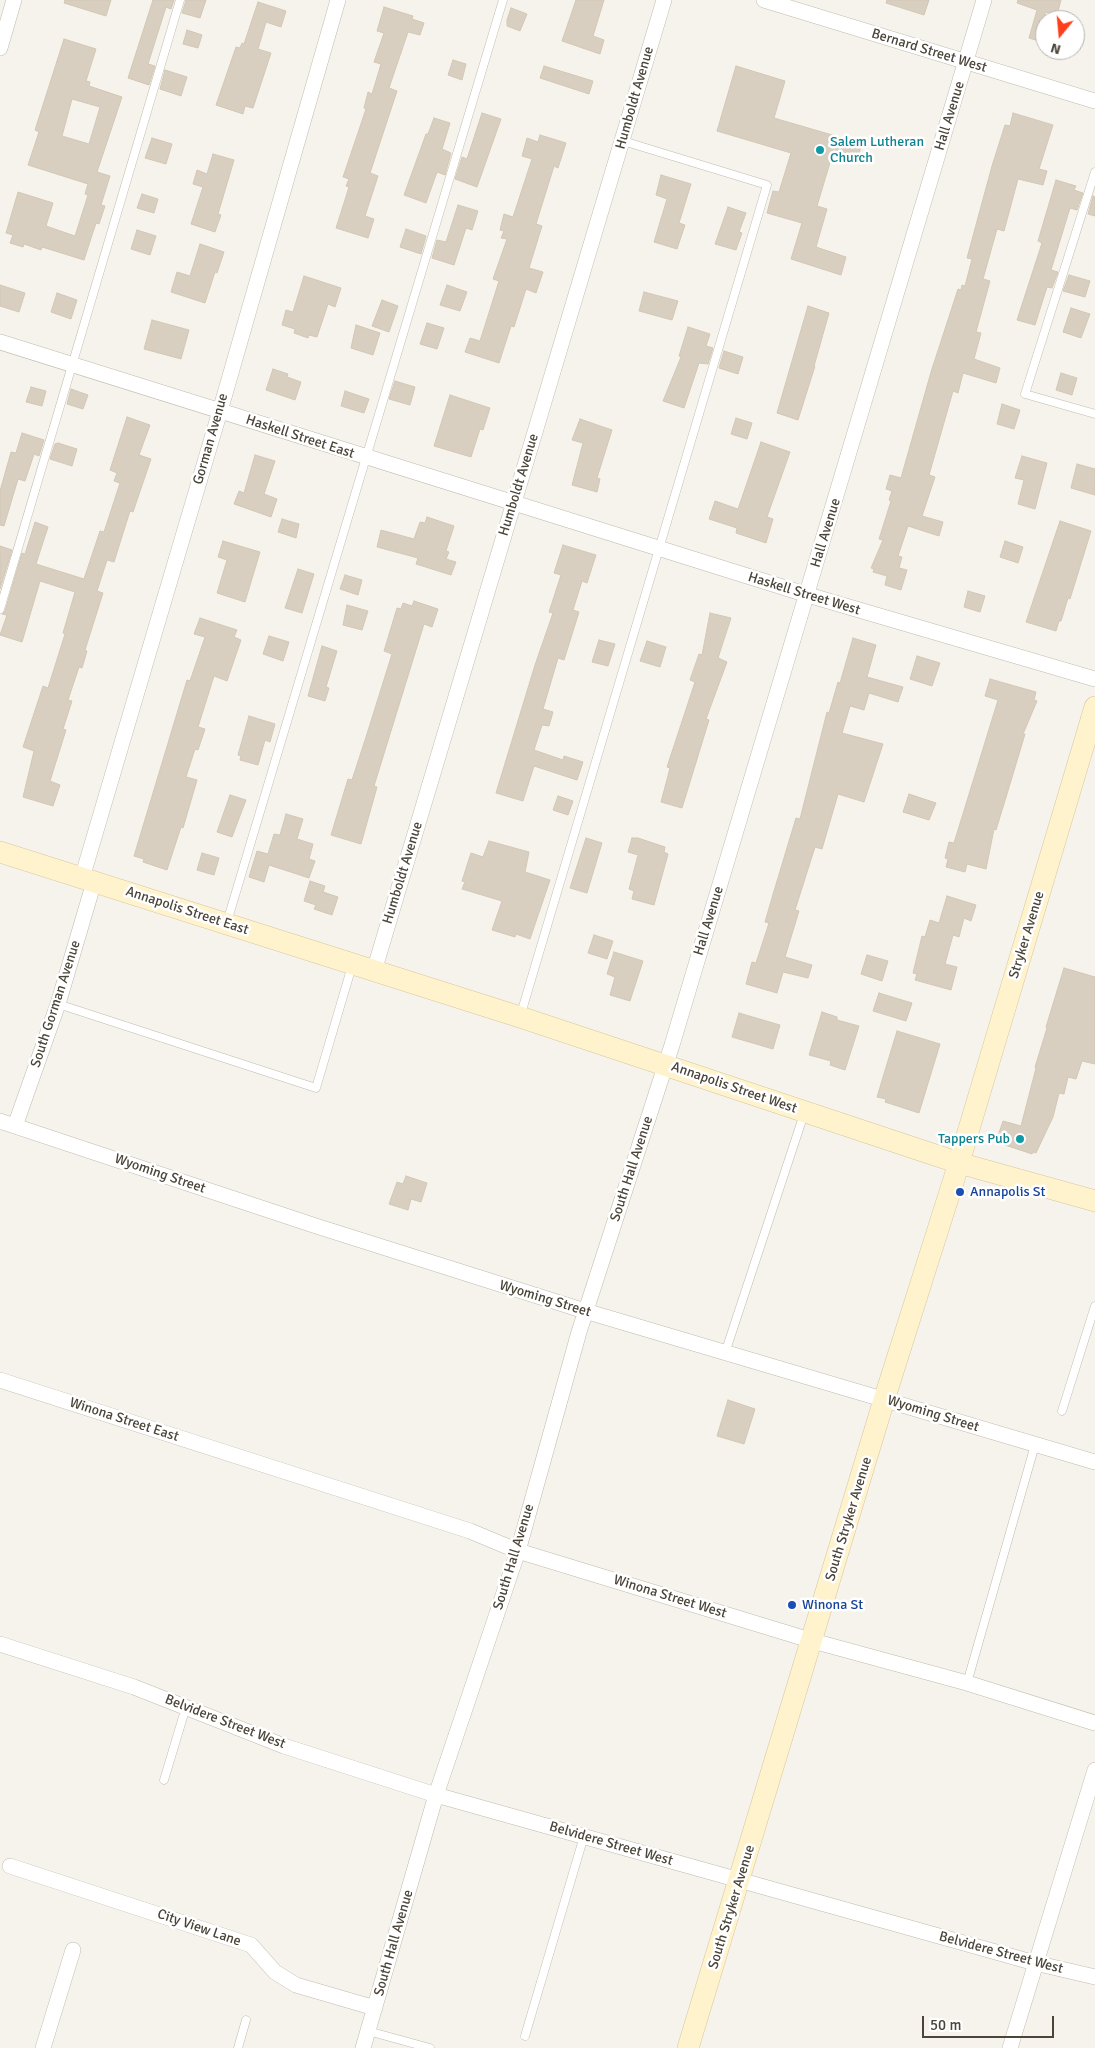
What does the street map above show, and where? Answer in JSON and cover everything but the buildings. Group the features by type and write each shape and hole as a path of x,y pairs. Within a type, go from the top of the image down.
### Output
{"street":[{"path":"0,48 14,0"},
{"name":"Gorman Avenue","path":"88,880 338,0"},
{"name":"Humboldt Avenue","path":"374,971 664,0"},
{"name":"Bernard Street West","path":"764,0 1095,102"},
{"name":"Hall Avenue","path":"666,1066 984,0"},
{"name":"Haskell Street East","path":"0,342 513,504"},
{"name":"Haskell Street West","path":"513,504 808,595 1095,679"},
{"name":"Stryker Avenue","path":"958,1163 1095,707"},
{"name":"Annapolis Street East","path":"0,852 374,971"},
{"name":"South Gorman Avenue","path":"15,1126 58,1004 88,880"},
{"name":"Annapolis Street West","path":"374,971 520,1017 958,1163 1095,1202"},
{"name":"South Hall Avenue","path":"363,2048 436,1795 518,1551 586,1311 666,1066"},
{"name":"Wyoming Street","path":"0,1120 316,1226 586,1311 1095,1462"},
{"name":"South Stryker Avenue","path":"688,2048 813,1641 884,1400 958,1163"},
{"name":"Winona Street East","path":"0,1380 248,1460"},
{"name":"Winona Street West","path":"248,1460 470,1531 518,1551 813,1641 968,1683 1095,1723"},
{"name":"Belvidere Street West","path":"0,1644 134,1686 284,1746 436,1795 1035,1963 1095,1977"},
{"path":"1010,2048 1095,1770"},
{"name":"City View Lane","path":"10,1866 244,1943 251,1946 275,1972 296,1985 375,2008"},
{"path":"42,2048 74,1950"}],"lane":[{"path":"0,609 180,0"},
{"path":"226,924 503,0"},
{"path":"520,1017 767,185 623,141"},
{"path":"1095,172 1025,394 1095,414"},
{"path":"58,1004 316,1088 353,964"},
{"path":"725,1353 805,1112"},
{"path":"1062,1411 1095,1306"},
{"path":"968,1683 1035,1445"},
{"path":"164,1780 186,1707"},
{"path":"525,2036 584,1836"},
{"path":"238,2048 246,2020"},
{"path":"368,2031 430,2048"}],"place":[{"name":"Salem Lutheran Church","path":"820,150"},
{"name":"Tappers Pub","path":"1020,1139"},
{"name":"Annapolis St","path":"960,1192"},
{"name":"Winona St","path":"792,1605"}]}
